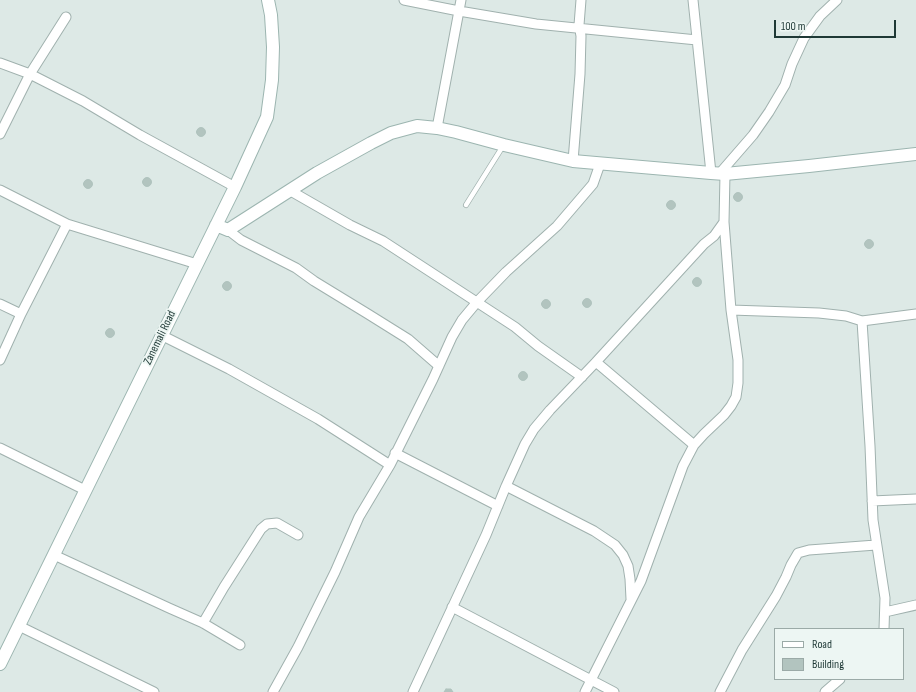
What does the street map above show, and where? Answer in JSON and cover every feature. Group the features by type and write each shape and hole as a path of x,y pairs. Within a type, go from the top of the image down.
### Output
{"street":[{"name":"Zanemali Road","path":"0,664 197,264 222,227 235,187 266,117 272,80 273,47 271,15 268,0"},
{"path":"404,0 536,24 697,40"},
{"path":"437,128 461,0"},
{"path":"573,161 580,74 580,29 582,0"},
{"path":"584,692 641,581 683,466 694,446 731,406 736,397 738,383 738,360 731,310 719,174 697,40 694,0"},
{"path":"719,174 753,135 769,112 785,85 792,64 804,38 820,16 838,0"},
{"path":"0,134 30,74 66,17"},
{"path":"0,63 30,74 83,101 140,135 235,187"},
{"path":"439,366 408,339 314,281 296,268 241,240 222,227 391,133 417,126 456,132 573,161 719,174 916,154"},
{"path":"273,692 298,648 335,572 359,517 390,465 452,337 462,320 506,272 557,226 592,184 600,164"},
{"path":"0,190 66,224 197,264"},
{"path":"289,190 350,225 383,241 514,327 582,377"},
{"path":"413,692 525,444 534,429 704,244 714,236 724,222"},
{"path":"0,360 66,224"},
{"path":"0,304 21,314"},
{"path":"731,310 819,313 846,316 862,321 916,314"},
{"path":"862,321 873,520 885,598 884,628"},
{"path":"161,335 228,369 318,419 390,465"},
{"path":"596,362 694,446"},
{"path":"0,448 85,490"},
{"path":"395,453 498,506"},
{"path":"506,486 594,531 615,545 623,555 628,566 631,601"},
{"path":"872,501 916,500"},
{"path":"203,622 261,529 267,524 277,523 298,535"},
{"path":"720,692 742,650 776,596 798,553 809,550 876,545"},
{"path":"54,555 203,622 240,645"},
{"path":"885,612 916,606"},
{"path":"452,607 614,692"},
{"path":"19,626 154,692"},
{"path":"825,692 839,680"}],"lane":[{"path":"466,205 504,145"}],"building":[{"path":"201,127 206,132 201,137 196,132"},
{"path":"147,177 152,182 147,187 142,182"},
{"path":"88,179 93,184 88,189 83,184"},
{"path":"738,192 743,197 738,202 733,197"},
{"path":"671,200 676,205 671,210 666,205"},
{"path":"869,239 874,244 869,249 864,244"},
{"path":"697,277 702,282 697,287 692,282"},
{"path":"227,281 232,286 227,291 222,286"},
{"path":"587,298 592,303 587,308 582,303"},
{"path":"546,299 551,304 546,309 541,304"},
{"path":"110,328 115,333 110,338 105,333"},
{"path":"523,371 528,376 523,381 518,376"},
{"path":"446,689 451,689 453,692 444,692"}]}
